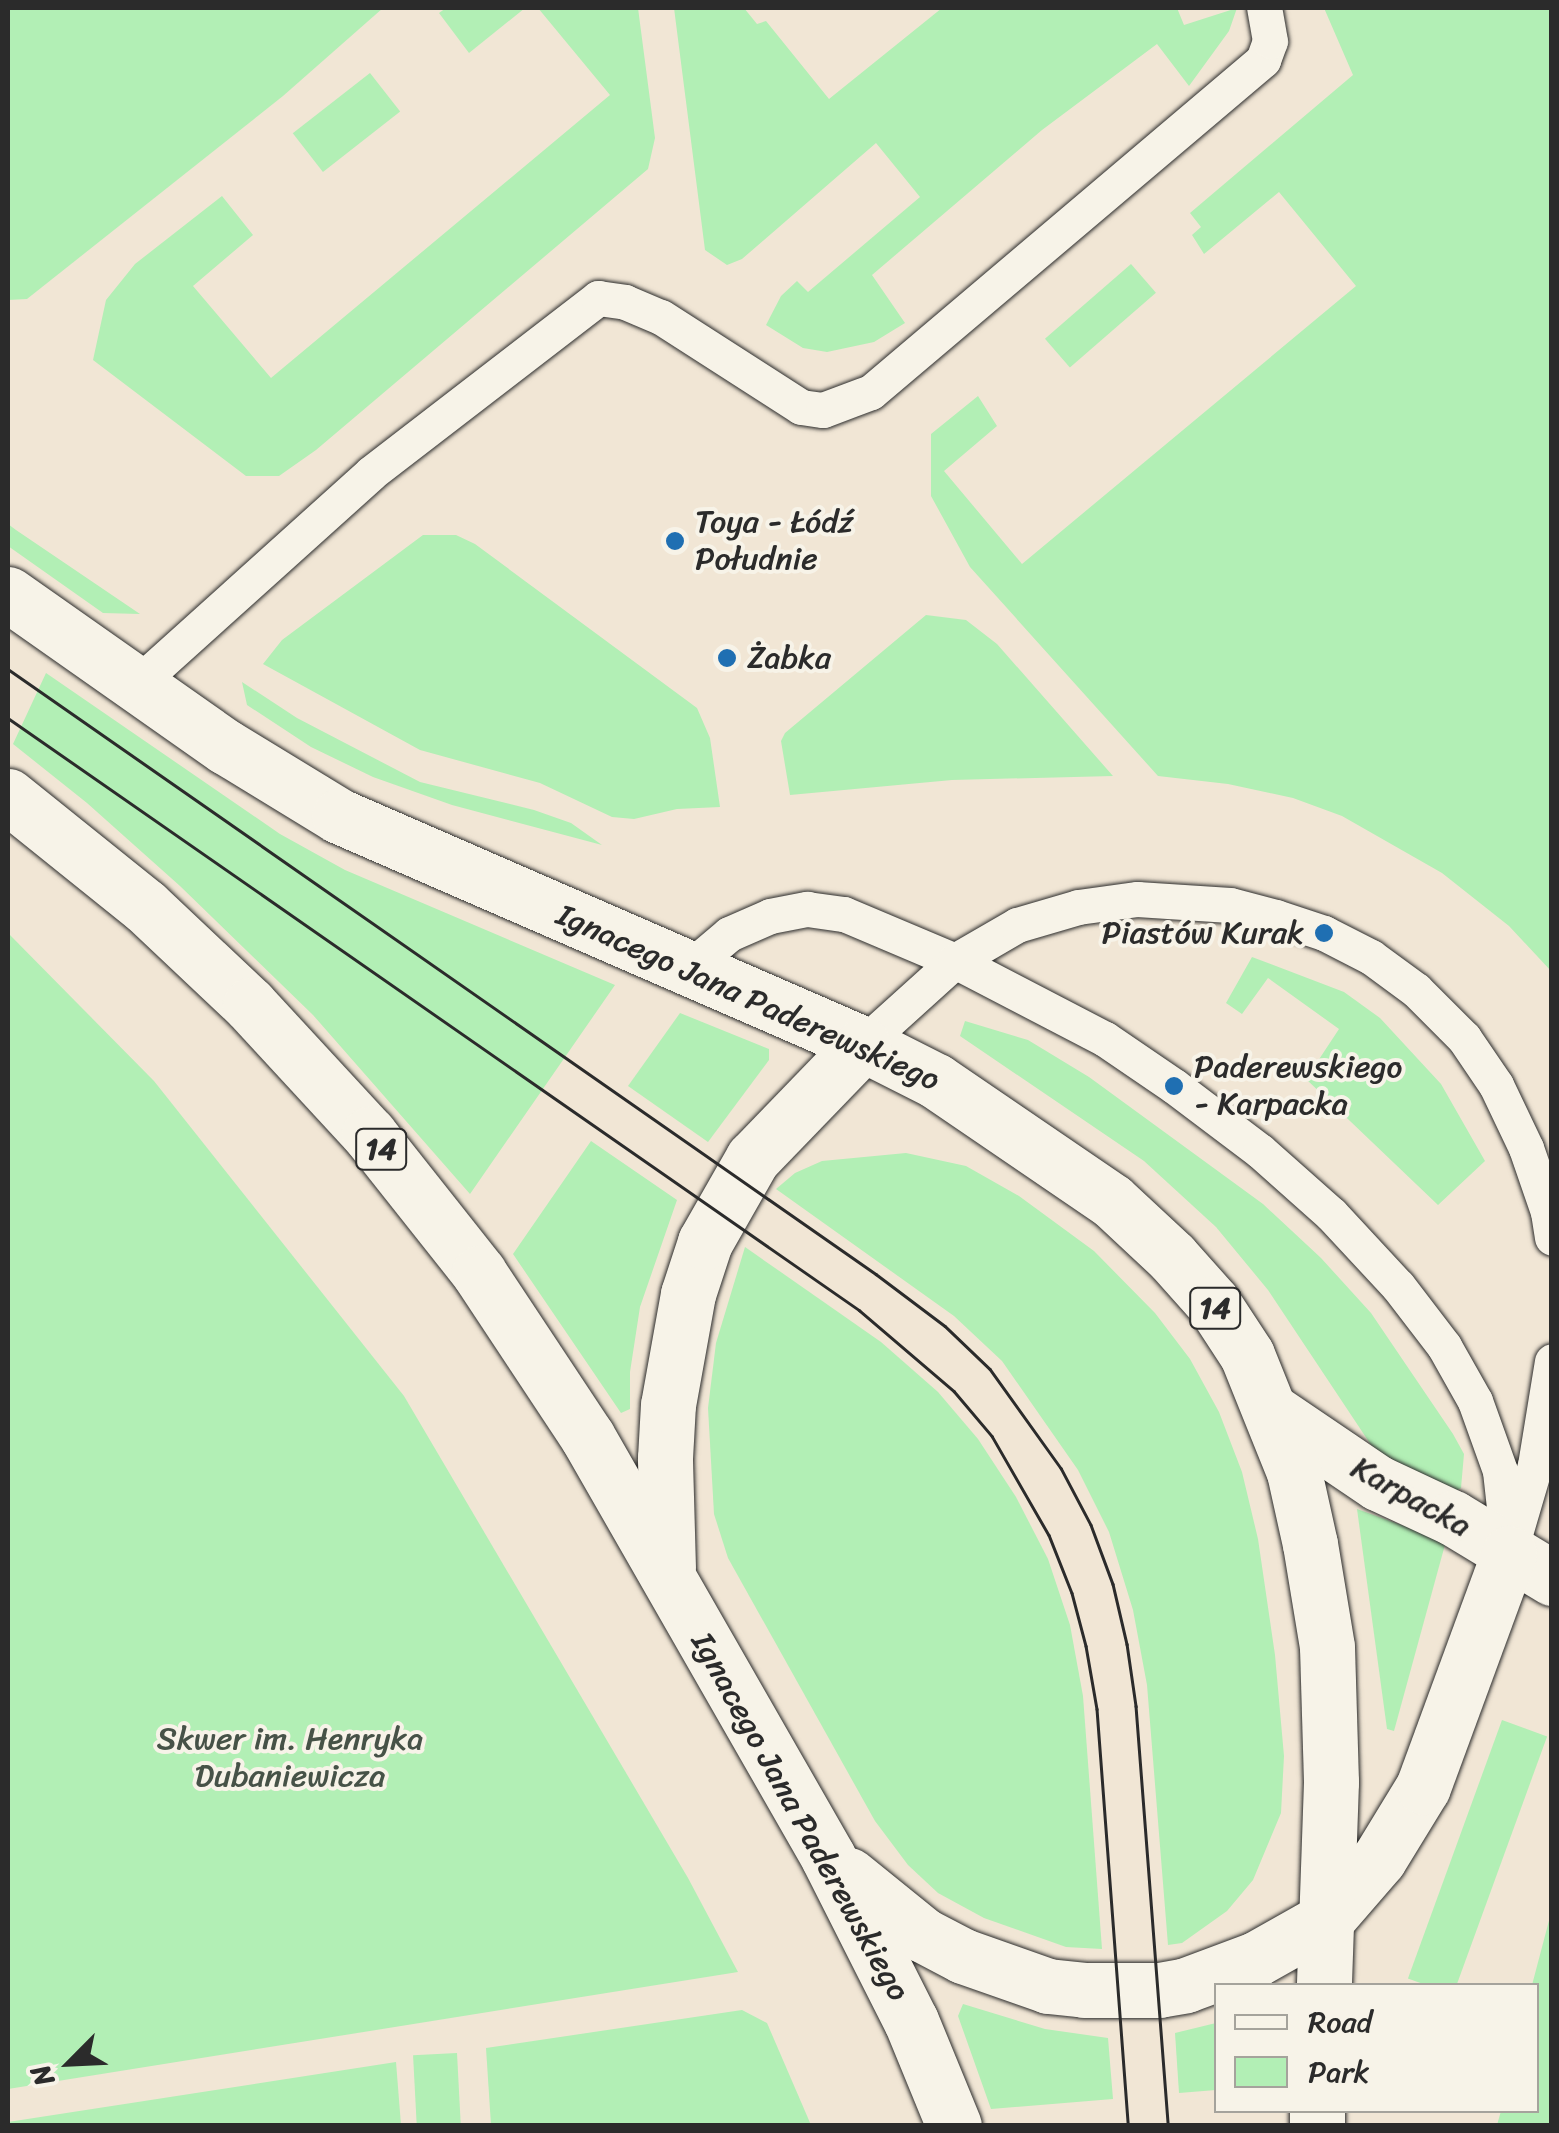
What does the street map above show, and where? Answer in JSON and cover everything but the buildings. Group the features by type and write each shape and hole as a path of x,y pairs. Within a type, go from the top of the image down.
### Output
{"main road":[{"name":"Ignacego Jana Paderewskiego","path":"8,594 226,747 339,816 863,1044 966,1100 1112,1201 1212,1303 1246,1355 1273,1412 1294,1472 1326,1647 1331,1782 1324,1983"},
{"name":"Ignacego Jana Paderewskiego","path":"8,796 146,906 250,1005 423,1198 516,1326 668,1576 828,1856 911,2021 954,2126"},
{"path":"668,1576 664,1458 668,1405 688,1294 705,1242 753,1158 863,1044"},
{"name":"Karpacka","path":"1273,1412 1378,1482 1453,1518 1530,1565"},
{"path":"828,1856 923,1936 1009,1974 1066,1988 1118,1991 1186,1986 1256,1960 1327,1919 1379,1858 1422,1787 1530,1565"}],"lane":[{"path":"137,684 371,473 598,298 625,302 661,317 802,407 823,410 871,392 1262,60 1270,41 1264,8"},
{"path":"863,1044 954,961 1017,926 1078,908 1137,899 1230,906 1324,933 1371,957 1401,979 1464,1038 1496,1086 1526,1148 1548,1212 1552,1238"},
{"path":"690,967 729,934 770,916 807,909 844,914 886,928 954,961 1104,1040 1174,1086 1260,1151 1345,1228 1398,1286 1444,1346 1476,1401 1530,1565"},
{"path":"1530,1565 1535,1465 1552,1361"}],"green space":[{"path":"8,8 383,8 283,96 27,299 8,300"},
{"path":"446,8 525,8 469,53 439,13"},
{"path":"538,8 638,8 655,138 648,169 316,450 279,476 246,476 93,360 106,300 135,264 222,196 253,235 193,286 271,378 610,95"},
{"path":"674,8 744,8 757,24 766,21 829,99 942,8 1177,8 1184,25 1237,8 1229,31 1189,86 1157,44 1042,130 872,275 905,323 874,342 827,352 803,348 766,325 781,296 797,281 808,292 920,197 876,143 742,259 727,265 705,250"},
{"path":"1324,8 1551,8 1551,971 1509,926 1442,873 1342,816 1293,798 1228,784 1158,776 970,567 931,496 931,434 978,396 997,426 944,471 1022,564 1356,286 1279,192 1204,254 1192,235 1201,227 1190,213 1353,75"},
{"path":"370,73 400,112 323,172 293,133"},
{"path":"1131,264 1156,293 1070,367 1045,339"},
{"path":"8,524 140,614 103,613 8,546"},
{"path":"423,535 456,535 475,544 697,708 710,738 720,807 677,809 634,819 612,817 540,783 420,750 263,664 282,640"},
{"path":"926,615 966,620 997,644 1113,776 952,780 790,795 781,741 785,733"},
{"path":"46,673 280,834 345,870 615,985 470,1194 313,1015 180,886 13,744"},
{"path":"242,682 297,718 420,782 534,810 571,823 602,845 452,805 373,777 311,747 247,705"},
{"name":"Skwer im. Henryka Dubaniewicza","path":"8,933 154,1081 404,1396 688,1878 738,1972 8,2089"},
{"path":"1252,957 1344,992 1380,1018 1441,1084 1485,1161 1438,1205 1306,1079 1339,1029 1268,978 1242,1014 1226,1003"},
{"path":"680,1013 769,1049 769,1060 708,1142 628,1086"},
{"path":"965,1021 1028,1040 1089,1077 1263,1204 1321,1258 1371,1313 1453,1434 1464,1454 1461,1488 1456,1491 1416,1475 1373,1448 1268,1290 1216,1227 1144,1161 960,1036"},
{"path":"591,1141 677,1200 640,1307 630,1372 630,1409 621,1413 513,1254"},
{"path":"906,1153 966,1166 1019,1196 1094,1251 1155,1313 1190,1359 1219,1412 1242,1472 1258,1539 1275,1655 1284,1756 1281,1813 1253,1880 1227,1911 1182,1943 1168,1945 1147,1685 1133,1610 1109,1532 1078,1470 1002,1361 954,1316 776,1189 795,1173 822,1161"},
{"path":"745,1247 881,1342 938,1392 978,1439 1016,1497 1048,1559 1070,1625 1083,1696 1102,1949 1066,1947 984,1918 938,1893 908,1865 875,1821 728,1558 714,1514 708,1408 716,1343"},
{"path":"1357,1509 1446,1541 1394,1731 1387,1729"},
{"path":"1502,1720 1547,1736 1457,1983 1421,1983 1408,1978"},
{"path":"1551,1913 1551,2125 1497,2125 1500,2113 1539,2113 1539,1983 1533,1983"},
{"path":"963,2004 1045,2029 1108,2038 1113,2099 991,2109 958,2016"},
{"path":"742,2010 767,2023 811,2125 491,2125 486,2048"},
{"path":"1214,2023 1214,2090 1179,2093 1175,2033"},
{"path":"457,2053 461,2125 417,2126 413,2055"},
{"path":"396,2062 401,2125 8,2125 8,2122"}],"tram line":[{"path":"8,669 876,1274 945,1326 990,1369 1061,1468 1091,1525 1113,1584 1136,1706 1168,2126"},
{"path":"8,718 859,1310 954,1391 992,1436 1049,1535 1072,1593 1086,1646 1097,1709 1128,2126"}],"place":[{"name":"Toya - Łódź Południe","path":"675,541"},
{"name":"Żabka","path":"727,658"},
{"name":"Piastów Kurak","path":"1324,933"},
{"name":"Paderewskiego - Karpacka","path":"1174,1086"}]}
